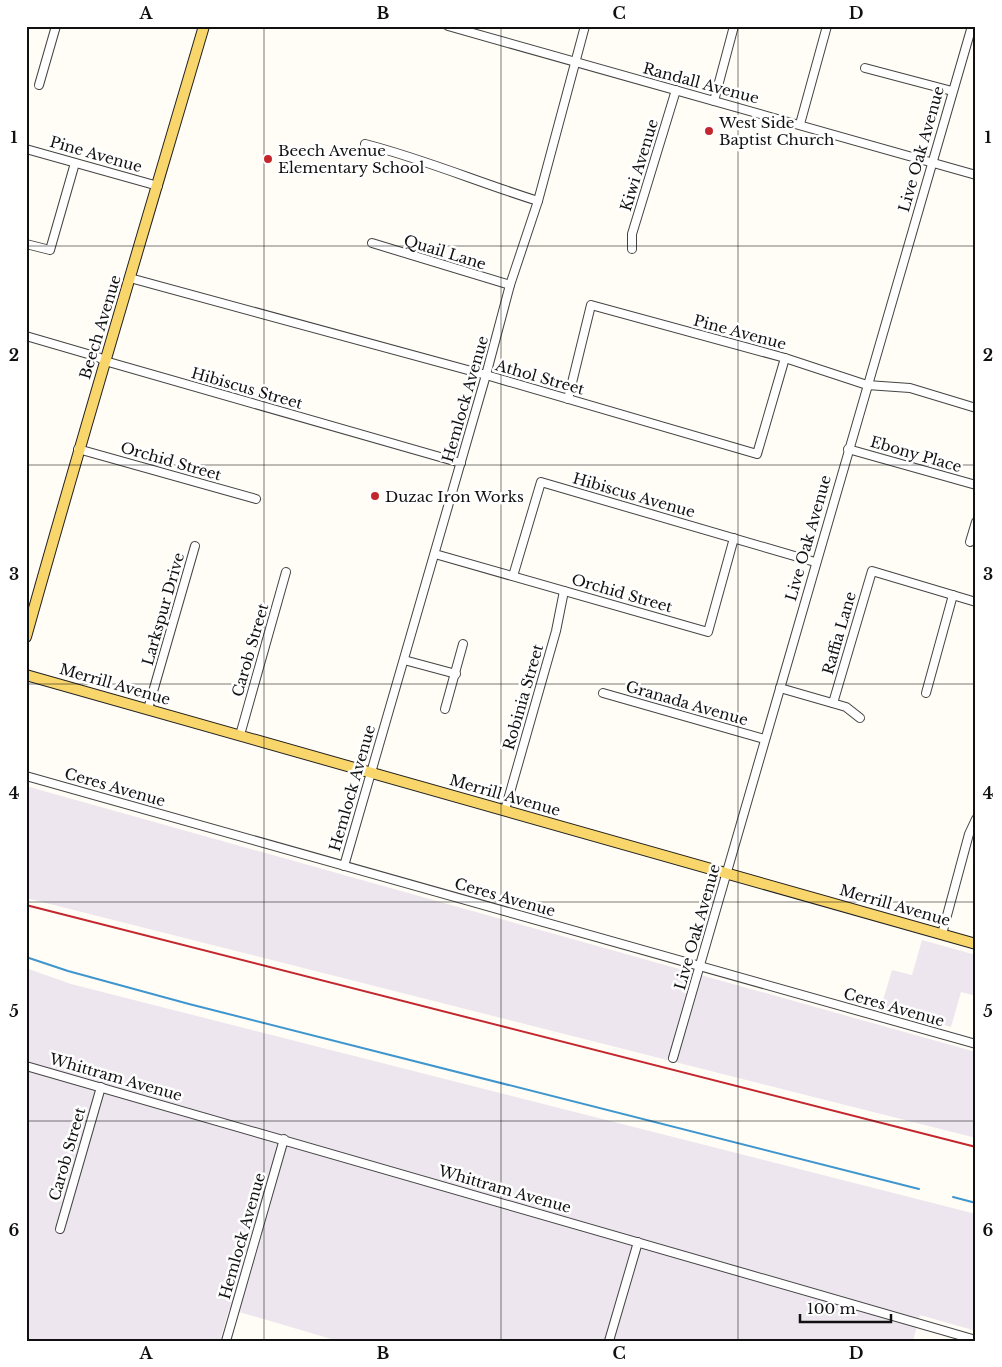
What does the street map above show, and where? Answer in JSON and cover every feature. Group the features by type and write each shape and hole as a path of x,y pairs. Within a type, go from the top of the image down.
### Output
{"main road":[{"name":"Beech Avenue","path":"26,637 78,449 106,361 204,26"},
{"name":"Merrill Avenue","path":"26,676 372,772 976,944"}],"street":[{"path":"39,85 56,26"},
{"name":"Randall Avenue","path":"448,26 976,175"},
{"name":"Hemlock Avenue","path":"344,866 435,554 510,286 538,201 586,26"},
{"path":"714,101 734,26"},
{"path":"800,124 827,26"},
{"name":"Live Oak Avenue","path":"673,1058 815,562 972,26"},
{"path":"865,68 952,91"},
{"name":"Kiwi Avenue","path":"632,249 632,234 676,90"},
{"path":"365,144 408,155 482,184 538,201"},
{"name":"Pine Avenue","path":"26,149 158,186"},
{"path":"26,244 50,250 75,163"},
{"name":"Quail Lane","path":"372,243 510,286"},
{"name":"Athol Street","path":"130,278 486,375 757,454 785,358"},
{"name":"Pine Avenue","path":"568,399 591,305 785,358 867,386 910,388 976,408"},
{"name":"Hibiscus Street","path":"26,336 106,361 461,463"},
{"name":"Orchid Street","path":"78,449 256,500"},
{"name":"Ebony Place","path":"848,449 976,486"},
{"name":"Hibiscus Avenue","path":"513,576 541,482 815,562"},
{"path":"970,542 976,522"},
{"name":"Orchid Street","path":"435,554 708,632 734,538"},
{"name":"Larkspur Drive","path":"148,709 195,546"},
{"name":"Raffia Lane","path":"834,703 872,571 953,595"},
{"name":"Carob Street","path":"240,735 286,572"},
{"name":"Robinia Street","path":"505,810 556,631 564,591"},
{"path":"926,693 953,595 976,602"},
{"path":"445,709 463,644"},
{"path":"404,660 456,674"},
{"path":"780,688 846,707 860,718"},
{"name":"Granada Avenue","path":"603,693 764,739"},
{"name":"Ceres Avenue","path":"26,776 976,1044"},
{"path":"942,934 973,835 976,819"},
{"name":"Whittram Avenue","path":"26,1066 976,1340"},
{"name":"Carob Street","path":"60,1229 102,1087"},
{"name":"Hemlock Avenue","path":"226,1341 284,1139"},
{"path":"609,1341 638,1242"}],"shaded area":[{"path":"26,786 976,1052 976,1138 26,898"},
{"path":"922,940 976,955 976,996 961,992 951,1027 881,1007 892,970 912,975"},
{"path":"26,968 71,984 976,1214 976,1331 920,1315 913,1341 338,1341 229,1309 220,1341 26,1341"}],"waterway":[{"path":"26,957 68,971 189,1004 919,1189"},
{"path":"953,1197 976,1203"}],"railway":[{"path":"26,905 976,1147"}],"place":[{"name":"West Side Baptist Church","path":"709,131"},
{"name":"Beech Avenue Elementary School","path":"268,159"},
{"name":"Duzac Iron Works","path":"375,496"}]}
